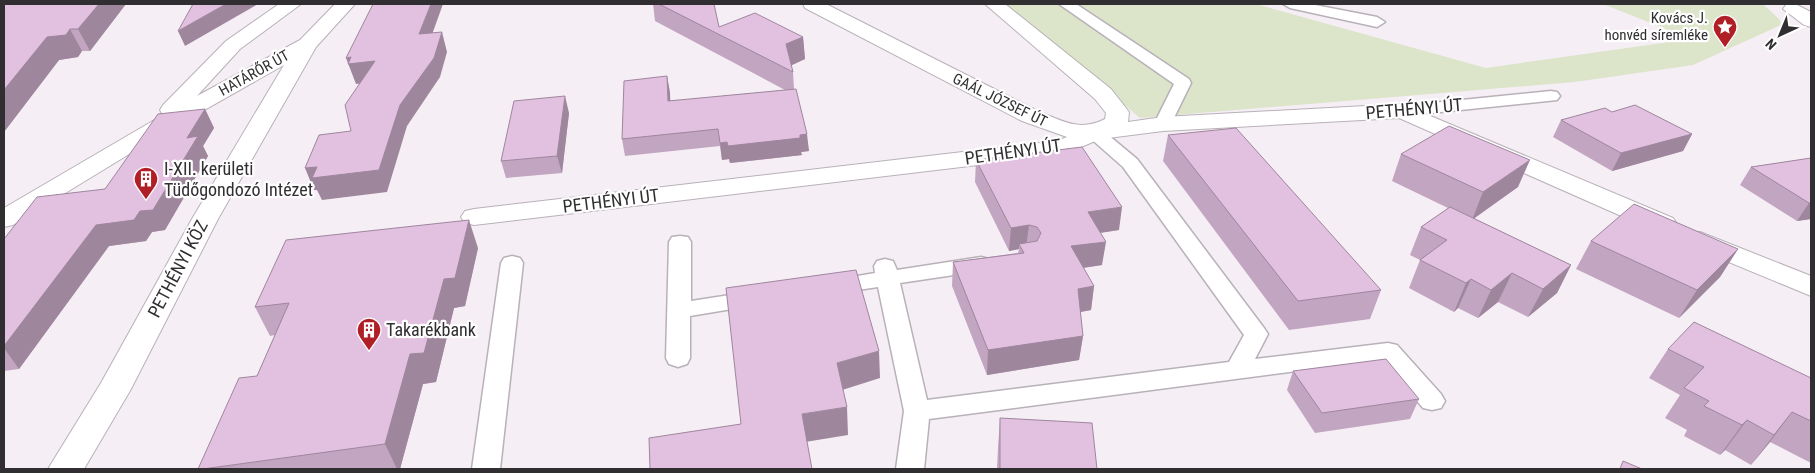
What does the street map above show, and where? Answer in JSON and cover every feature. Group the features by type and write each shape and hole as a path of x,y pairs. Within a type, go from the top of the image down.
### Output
{"street":[{"name":"HATÁRŐR ÚT","path":"154,130 233,45 291,4"},
{"name":"HATÁRŐR ÚT","path":"4,219 154,130 307,44 345,4"},
{"name":"GAÁL JÓZSEF ÚT","path":"812,4 1030,116 1071,131 1095,133"},
{"path":"994,4 1104,94 1118,112 1116,123 1095,133"},
{"path":"1800,6 1811,21"},
{"name":"PETHÉNYI KÖZ","path":"66,469 114,389 205,219 307,44"},
{"path":"1402,111 1811,287"},
{"name":"PETHÉNYI ÚT","path":"474,217 1062,148 1095,133 1163,124 1402,111"}],"lane":[{"path":"1066,4 1183,83 1163,124"},
{"path":"1290,4 1377,22"},
{"name":"PETHÉNYI ÚT","path":"1402,111 1551,96"},
{"path":"1095,133 1130,162 1256,334 1238,370"},
{"path":"678,358 680,242"},
{"path":"814,289 887,271 1006,260"},
{"path":"486,469 512,263"},
{"path":"887,271 917,411 910,469"},
{"path":"679,310 777,295"},
{"path":"917,411 1388,351 1432,401"}],"green space":[{"path":"995,4 1256,4 1486,68 1691,39 1603,4 1763,4 1780,20 1781,25 1693,65 1575,82 1140,118 1040,34"}],"building":[{"path":"4,4 99,4 78,29 70,29 66,35 47,37 4,90"},
{"path":"193,4 226,4 178,31"},
{"path":"373,4 431,4 419,34 442,32 434,58 400,105 379,170 312,178 317,167 305,168 319,135 351,131 345,105 375,61 348,64 351,57 346,58"},
{"path":"659,4 714,4 719,27 755,13 803,37 786,44 793,72"},
{"path":"667,76 668,101 796,89 807,134 800,135 800,138 728,146 727,142 720,143 718,129 622,139 624,81"},
{"path":"565,96 557,156 501,161 514,101"},
{"path":"1635,105 1692,134 1621,153 1561,120 1605,108 1612,112"},
{"path":"205,109 187,138 198,136 153,210 140,211 134,220 96,225 4,346 4,239 37,197 105,189 158,114"},
{"path":"1449,126 1530,160 1483,192 1401,154"},
{"path":"1236,128 1381,290 1298,301 1168,135"},
{"path":"1082,147 1122,207 1088,212 1106,242 1071,246 1094,286 1078,289 1083,336 988,350 953,262 1024,253 1019,244 1037,241 1041,233 1037,227 1029,225 1011,228 976,160"},
{"path":"1811,158 1811,203 1751,167"},
{"path":"1634,204 1738,249 1697,290 1591,241"},
{"path":"1450,207 1571,265 1543,289 1512,273 1491,290 1471,279 1466,283 1420,260 1447,240 1421,227"},
{"name":"Takarékbank","path":"469,220 455,278 444,279 424,353 410,354 385,444 198,469 239,378 257,376 289,303 255,307 286,240"},
{"path":"856,270 879,351 837,363 847,407 802,414 812,469 650,469 649,438 741,424 726,288"},
{"path":"1694,322 1811,378 1811,421 1792,412 1774,435 1747,420 1742,425 1704,406 1709,401 1684,388 1704,367 1668,349"},
{"path":"1386,359 1419,399 1322,413 1293,371"},
{"path":"1000,418 1092,423 1097,469 1000,469"},
{"path":"1623,461 1642,469 1620,469"}],"place":[{"name":"Kovács J. honvéd síremléke","path":"1725,48"},
{"name":"I-XII. kerületi Tüdőgondozó Intézet","path":"146,200"},
{"name":"Takarékbank","path":"369,351"}]}
